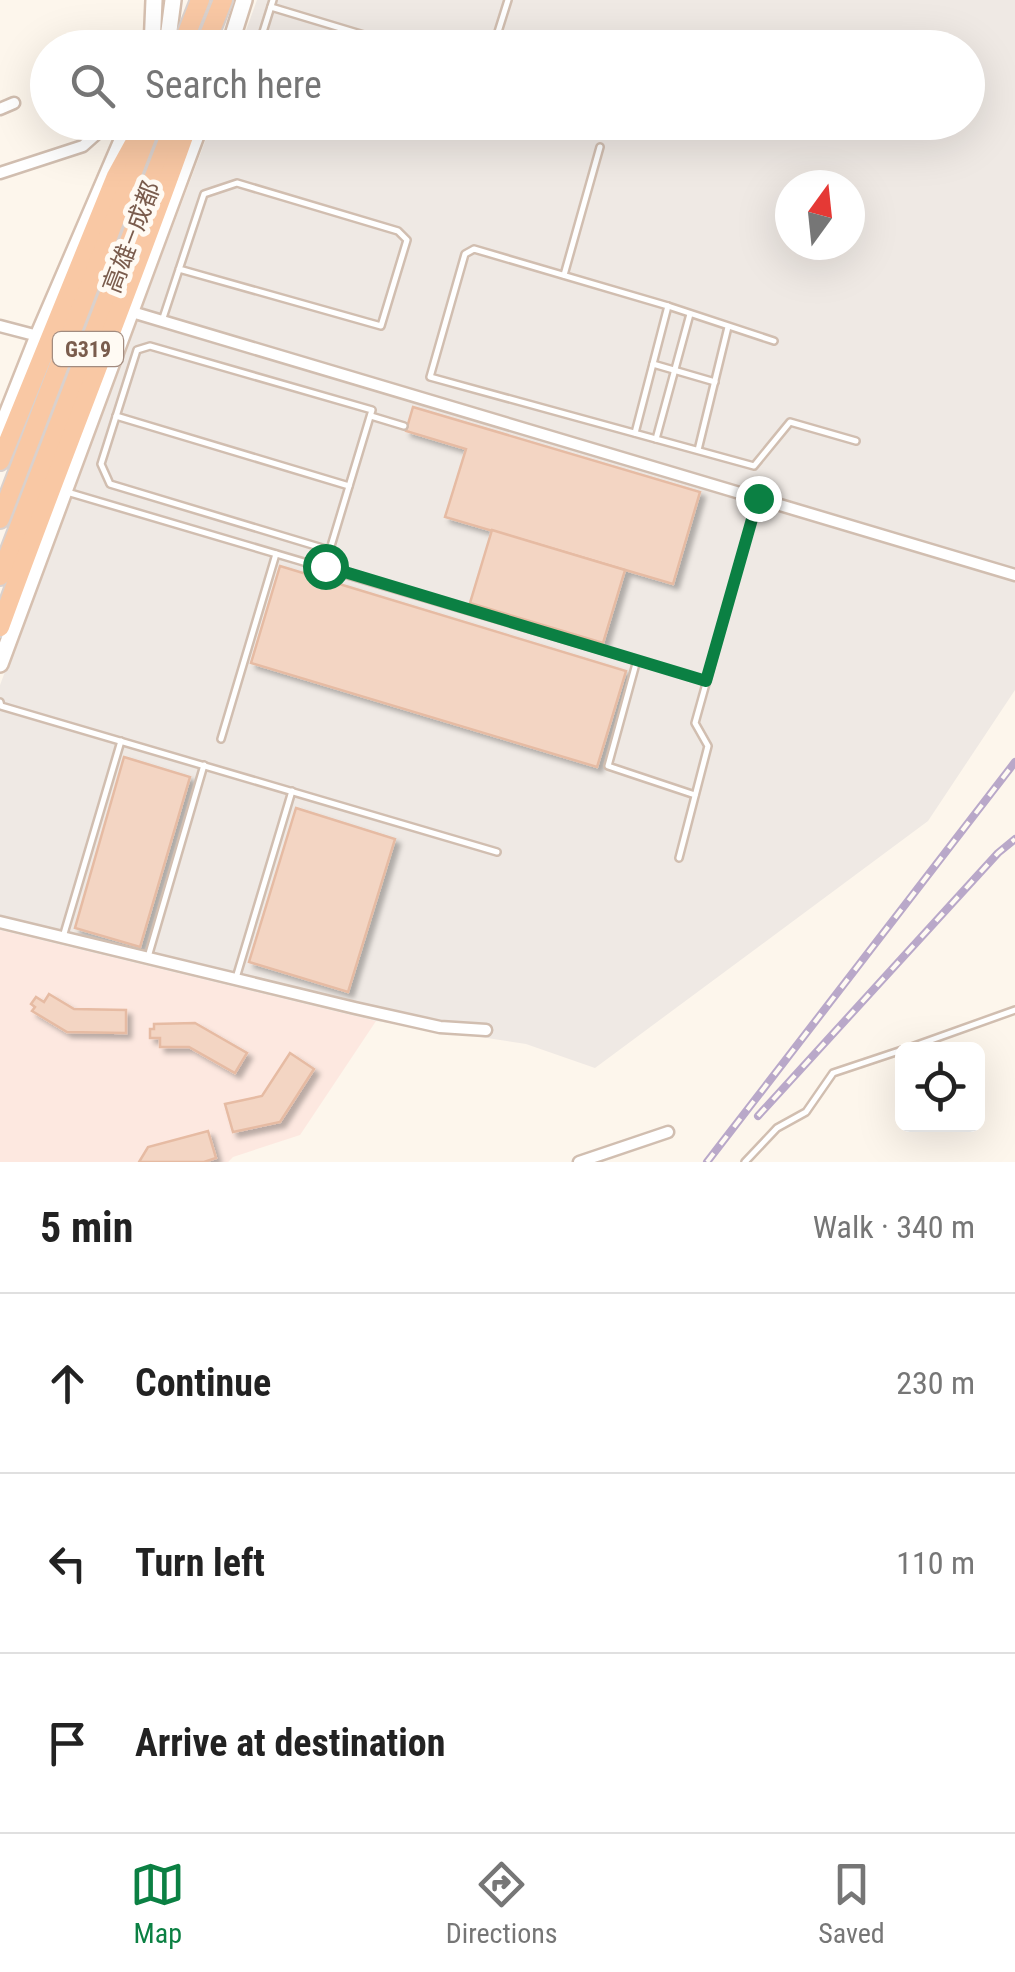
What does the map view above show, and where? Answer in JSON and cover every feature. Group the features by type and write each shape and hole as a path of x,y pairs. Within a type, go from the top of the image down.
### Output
{"highway":[{"path":"188,30 200,0"},
{"path":"212,30 224,0"},
{"path":"217,30 224,0"},
{"path":"0,461 116,176 137,140"},
{"name":"高雄—成都","path":"0,519 141,140"},
{"name":"高雄—成都","path":"0,576 171,140"},
{"path":"0,627 123,308 183,140"}],"main road":[{"path":"153,30 154,0"},
{"path":"169,30 172,0"},
{"path":"208,30 214,0"},
{"path":"234,30 244,0"},
{"path":"0,432 122,140"},
{"path":"0,592 171,140"},
{"path":"0,664 194,140"}],"street":[{"path":"0,108 14,104"},
{"path":"0,173 83,146 90,140"},
{"path":"132,312 1015,575"},
{"path":"0,326 38,336"},
{"path":"0,922 424,1023 486,1030"},
{"path":"578,1162 668,1132"}],"lane":[{"path":"499,30 508,0"},
{"path":"264,30 272,3 353,30"},
{"path":"564,275 600,147"},
{"path":"162,321 179,269 204,194 237,183 398,230 407,240 381,326 179,269"},
{"path":"774,342 474,249 465,254 430,377 754,466 790,422 856,441"},
{"path":"635,433 668,306"},
{"path":"656,439 690,314"},
{"path":"698,450 728,326"},
{"path":"325,566 330,550 370,416 372,410 150,346 137,350 101,464 110,484 330,550"},
{"path":"653,364 715,382"},
{"path":"116,416 349,486"},
{"path":"370,416 404,426"},
{"path":"63,491 706,681"},
{"path":"679,858 708,746 694,723 758,498"},
{"path":"221,739 276,554"},
{"path":"637,660 608,766 695,795"},
{"path":"0,702 1,706 497,852"},
{"path":"63,937 121,740"},
{"path":"148,957 204,765"},
{"path":"236,978 292,791"},
{"path":"925,1042 1015,1010"},
{"path":"745,1162 777,1128 806,1112 833,1073 895,1053"}],"shaded area":[{"path":"257,0 1015,0 1015,690 928,821 595,1068 526,1044 376,1021 0,930 0,685 206,140 985,140 985,30 246,30"},
{"path":"0,930 376,1021 300,1135 228,1162 0,1162"}],"building":[{"path":"413,407 700,492 673,584 445,517 466,449 406,431"},
{"path":"492,530 625,570 603,643 470,603"},
{"path":"280,566 626,671 597,767 251,663"},
{"path":"124,757 190,777 140,947 75,928"},
{"path":"296,808 395,839 348,992 249,962"},
{"path":"49,994 74,1009 126,1010 126,1033 67,1032 32,1011 36,997 44,1002"},
{"path":"195,1023 247,1053 235,1073 189,1047 160,1047 160,1038 150,1038 154,1024"},
{"path":"290,1053 314,1069 280,1122 233,1132 225,1104 262,1096"},
{"path":"208,1131 216,1158 204,1162 139,1162 148,1147"}],"railway":[{"path":"707,1162 1015,762"},
{"path":"758,1116 1015,839"}],"route":[{"path":"325,566 706,681 758,498"}]}
